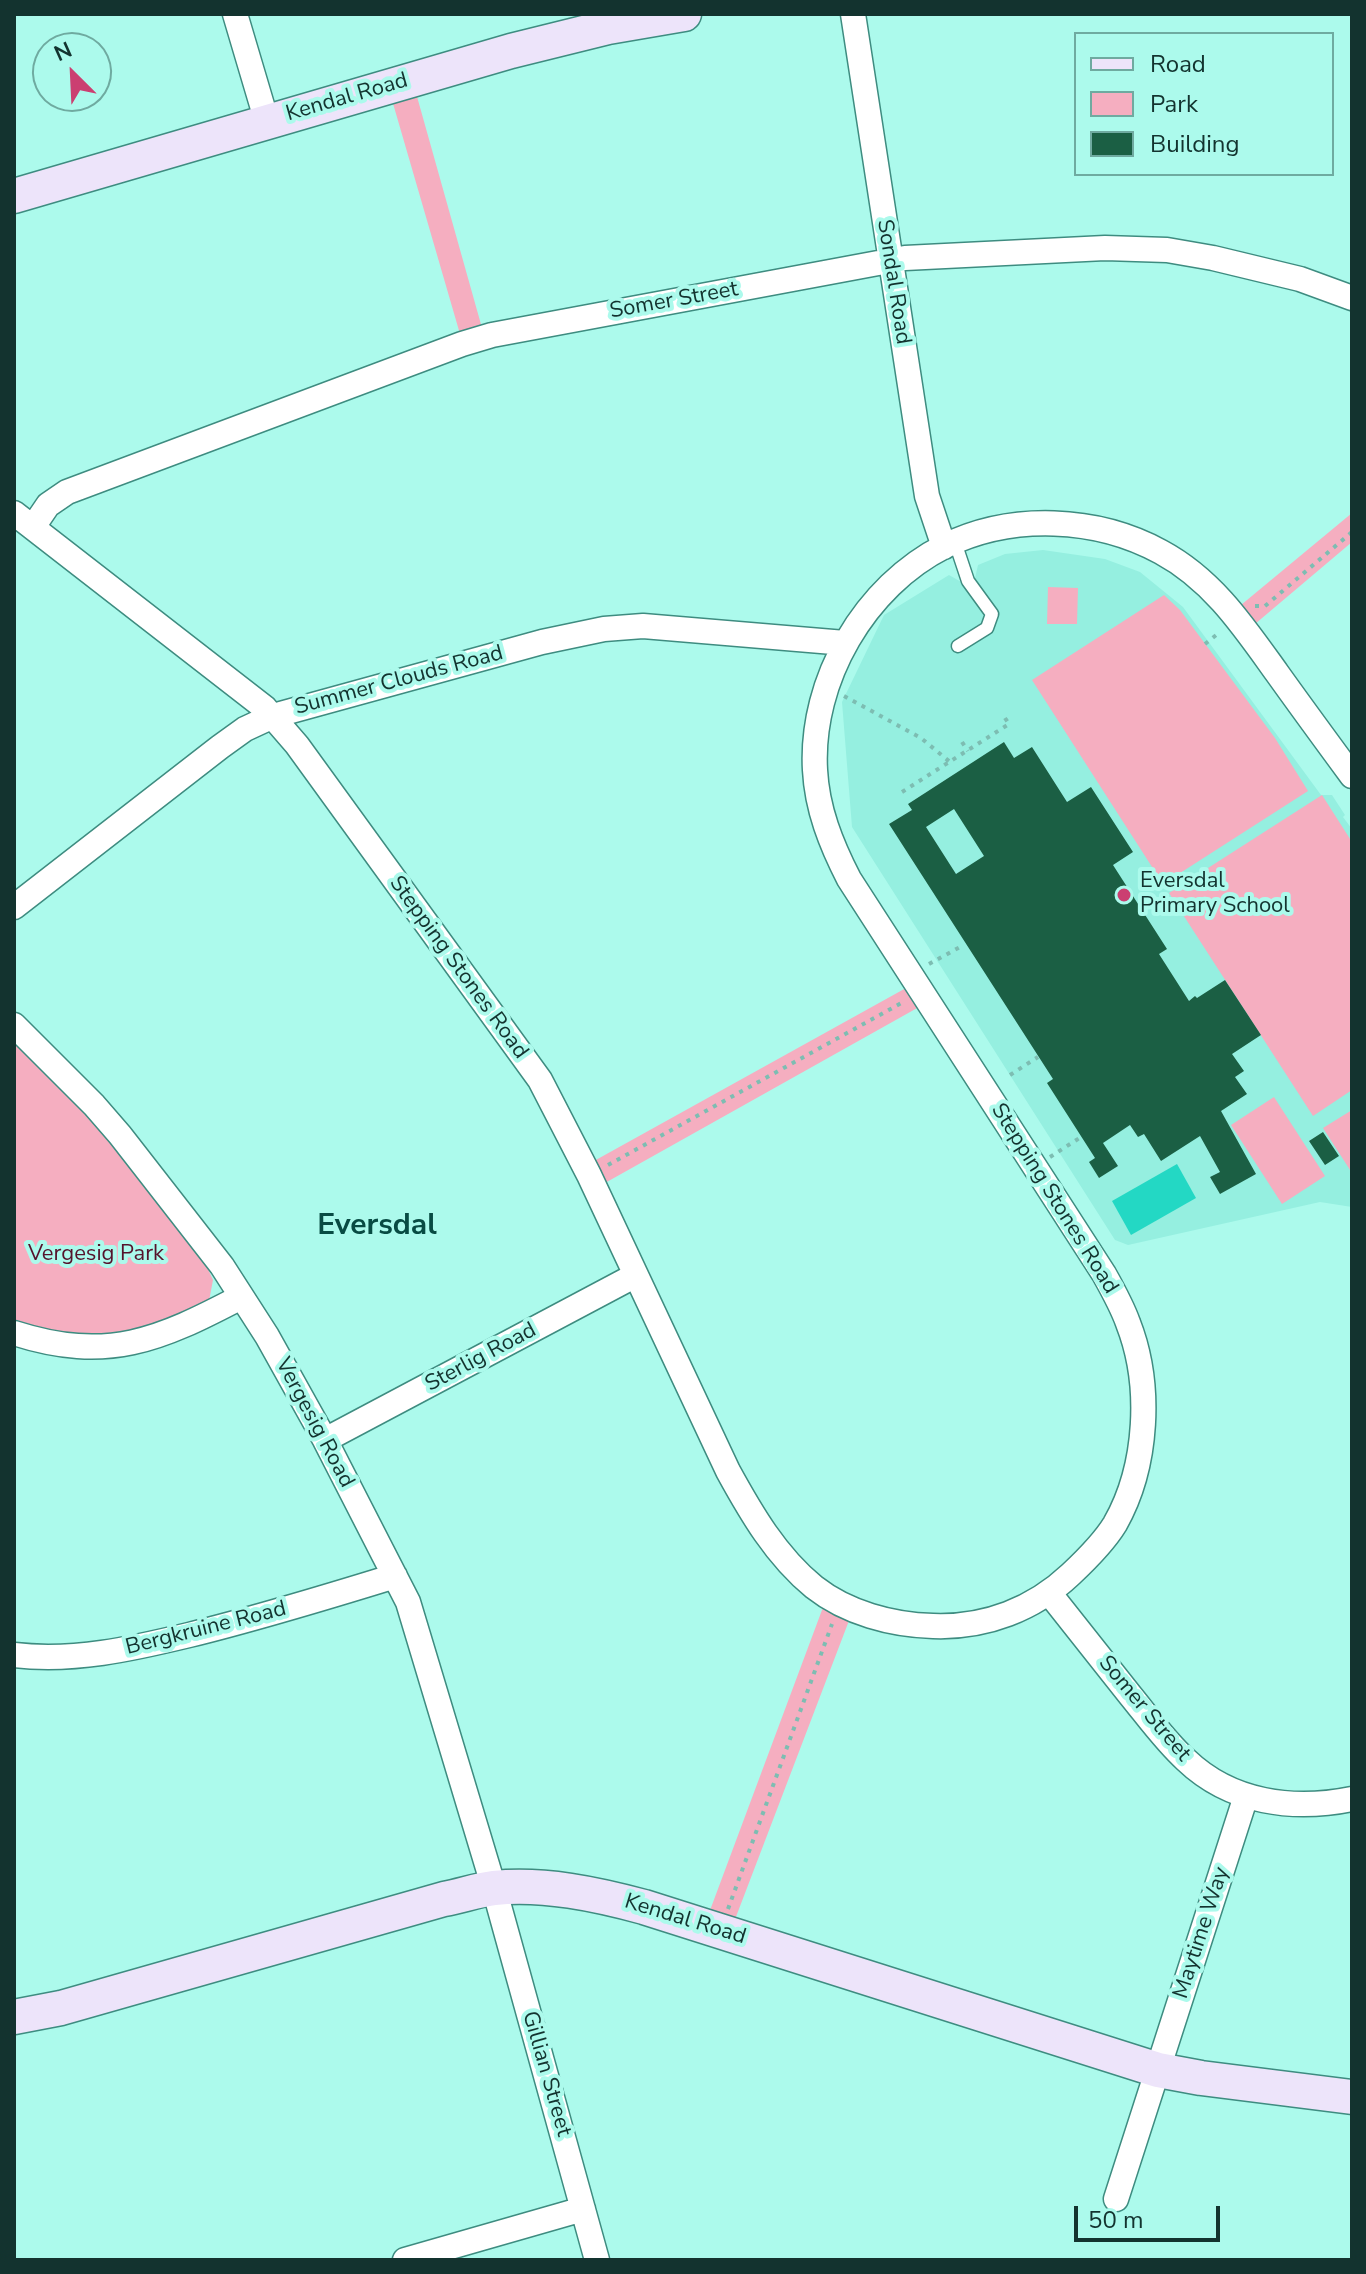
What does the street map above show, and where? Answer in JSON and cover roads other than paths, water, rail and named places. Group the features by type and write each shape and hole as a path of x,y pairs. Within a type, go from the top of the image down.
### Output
{"street":[{"path":"235,14 267,122"},
{"name":"Kendal Road","path":"14,196 563,37 684,14"},
{"name":"Sondal Road","path":"853,14 927,496 949,544"},
{"name":"Somer Street","path":"24,520 67,492 462,344 530,326 905,258 1105,248 1167,250 1300,279 1352,298"},
{"name":"Stepping Stones Road","path":"24,520 273,716 540,1080 589,1175 749,1511 794,1569 817,1589 839,1603 878,1618 913,1625 950,1627 988,1620 1023,1608 1050,1594 1088,1559 1115,1524 1131,1486 1141,1446 1143,1407 1129,1324 1104,1274 849,879 834,850 818,796 816,733 827,687 845,643 874,603 905,573 949,544 999,529 1045,523 1111,532 1145,544 1178,562 1229,607 1352,776"},
{"name":"Summer Clouds Road","path":"14,907 220,747 245,729 273,716 557,638 604,629 643,626 845,643"},
{"name":"Vergesig Road","path":"14,1025 120,1135 222,1266 325,1440 395,1576 418,1630 494,1888"},
{"name":"Sterlig Road","path":"325,1440 636,1275"},
{"path":"14,1333 43,1342 68,1345 118,1345 151,1339 185,1327 241,1297"},
{"name":"Bergkruine Road","path":"14,1655 77,1656 126,1651 227,1626 395,1576"},
{"name":"Somer Street","path":"1050,1594 1173,1748 1205,1776 1246,1796 1288,1805 1352,1799"},
{"name":"Maytime Way","path":"1116,2199 1246,1796"},
{"name":"Kendal Road","path":"14,2017 61,2008 494,1888 572,1891 605,1896 720,1931 1158,2070 1352,2097"},
{"name":"Gillian Street","path":"494,1888 597,2260"},
{"path":"405,2260 583,2209"}],"lane":[{"path":"949,544 968,581 992,614 987,628 958,646"}],"place":[{"name":"Eversdal Primary School","path":"1124,895"}],"district":[{"name":"Eversdal","path":"377,1227"}],"park label":[{"name":"Vergesig Park","path":"96,1255"}]}
